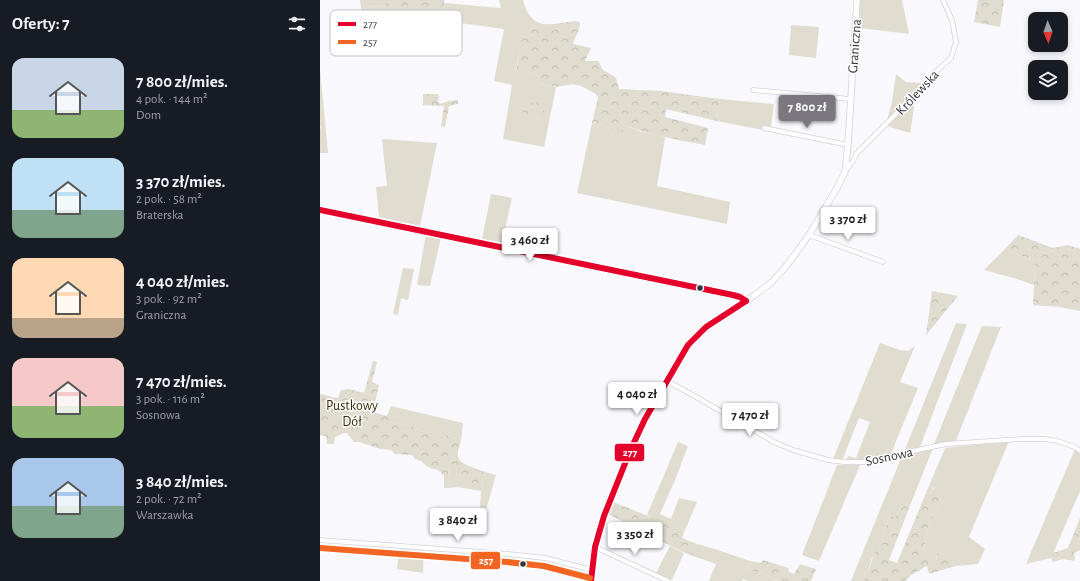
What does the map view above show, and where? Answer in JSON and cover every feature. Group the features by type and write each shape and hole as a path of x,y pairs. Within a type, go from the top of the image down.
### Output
{"street":[{"name":"Graniczna","path":"591,581 595,547 604,516 630,451 645,418 688,345 706,327 771,283 783,270 808,235 837,188 844,172 848,145 856,0"},
{"name":"Królewska","path":"844,172 853,161 857,153 906,104 933,74 951,58 956,42 952,20 943,0"},
{"path":"753,90 850,99"},
{"path":"764,128 848,145"},
{"path":"320,210 733,295 746,301"},
{"path":"808,235 883,262"},
{"name":"Sosnowa","path":"667,381 774,442 793,450 828,460 866,462 888,459 946,444 1023,439 1046,439 1057,441 1075,447 1080,451"},
{"path":"320,540 545,558 592,570"},
{"path":"595,547 668,581"}],"green space":[{"path":"360,0 386,0 386,6 361,7"},
{"path":"386,0 444,0 444,10 361,10 361,7 386,6"},
{"path":"499,0 523,0 528,13 536,21 547,24 561,23 562,26 520,48 516,71 536,74 538,76 539,84 556,87 544,147 503,139 512,85 494,81 504,29 462,23 462,10 444,10 444,3 501,8"},
{"path":"860,0 902,0 909,34 859,28"},
{"path":"978,0 1004,0 1000,27 974,22"},
{"path":"575,21 580,22 580,25 573,44 591,48 585,61 599,61 602,69 616,78 619,89 661,91 719,99 717,121 666,109 665,117 708,128 705,145 674,139 624,125 622,128 624,134 615,137 604,125 592,123 598,98 596,94 579,85 573,84 556,87 539,84 538,76 536,74 516,72 520,48 516,40 525,31 537,26 544,35 562,26 561,23"},
{"path":"791,25 819,27 816,58 789,55"},
{"path":"320,69 328,153 320,153"},
{"path":"896,74 906,82 923,83 887,120 892,102"},
{"path":"423,94 438,94 438,101 440,104 458,100 458,104 449,106 445,127 441,126 444,106 423,105"},
{"path":"719,99 774,104 771,127 764,126 763,130 717,121"},
{"path":"914,99 910,133 887,126"},
{"path":"538,102 546,109 536,117 516,109 517,106"},
{"path":"592,123 604,125 612,135 624,125 642,132 665,138 657,186 730,202 727,224 577,193"},
{"path":"382,139 437,143 420,226 379,217 376,187 387,186"},
{"path":"491,194 512,198 502,243 482,239"},
{"path":"426,234 441,237 430,286 417,285"},
{"path":"1018,235 1053,248 1068,245 1080,249 1080,311 1060,307 1033,305 1035,261 1004,250"},
{"path":"1004,250 1035,261 1034,285 984,270"},
{"path":"403,268 414,269 408,300 401,298 398,315 393,314"},
{"path":"932,291 958,296 926,335"},
{"path":"956,323 967,324 920,447 904,452"},
{"path":"982,326 1001,327 955,443 934,444"},
{"path":"880,343 900,350 908,351 915,346 900,382 918,388 890,456 881,459 846,461 848,456 856,458 870,422 859,418 842,461 833,459"},
{"name":"Pustkowy Dół","path":"373,361 377,362 372,382 379,385 373,412 387,416 390,422 413,426 415,429 429,433 434,431 436,432 434,438 436,441 443,439 446,435 461,440 458,452 459,459 473,468 485,472 481,491 458,487 456,466 452,464 449,467 447,488 444,488 444,476 437,470 415,459 412,455 395,454 391,450 380,449 359,442 354,442 347,433 335,437 334,444 327,444 326,436 320,435 320,394 338,398 341,390 349,389 364,393"},
{"path":"391,406 463,423 461,440 446,435 443,439 436,441 429,433 415,429 413,426 390,422 387,416"},
{"path":"1009,441 969,537 985,549 978,564 949,568 945,553 937,554 936,560 931,560 922,556 929,526 942,497 937,486 933,488 930,494 926,493 945,448"},
{"path":"678,442 688,446 660,514 658,518 653,518 647,515"},
{"path":"933,448 909,508 902,505 896,517 889,517 879,548 871,560 868,572 864,574 865,581 851,581 902,456"},
{"path":"1075,449 1080,452 1080,491 1051,558 1026,564"},
{"path":"452,464 456,466 458,487 447,488 449,467"},
{"path":"837,465 860,465 819,561 802,555"},
{"path":"485,472 496,475 486,510 480,507 481,491"},
{"path":"943,484 943,488 940,492 942,497 929,526 922,556 930,556 931,560 936,560 937,554 946,553 949,568 929,574 927,566 913,574 905,581 865,581 864,574 868,572 876,549 879,548 889,517 896,517 902,505 909,508 889,560 897,563 926,493 930,494 935,487"},
{"path":"679,498 697,502 685,530 671,521"},
{"path":"613,502 653,518 658,518 660,514 671,519 671,521 685,530 682,538 697,544 692,556 607,514"},
{"path":"1080,518 1080,550 1074,553 1075,561 1063,559 1053,562 1051,558 1053,553 1068,548"},
{"path":"697,544 750,561 747,569 764,574 779,581 748,581 743,579 742,581 709,581 716,564 692,556"},
{"path":"670,546 684,553 672,580 656,573"},
{"path":"399,550 424,551 423,573 397,569"},
{"path":"763,560 789,568 788,571 794,574 800,564 816,569 811,581 779,581 764,574 747,569 750,561 762,563"}],"transit line":[{"name":"277","path":"320,210 733,295 746,301"},
{"name":"277","path":"591,581 595,547 604,516 630,451 645,419 688,345 706,327 746,301"},
{"name":"257","path":"320,548 544,566 590,578"}]}
